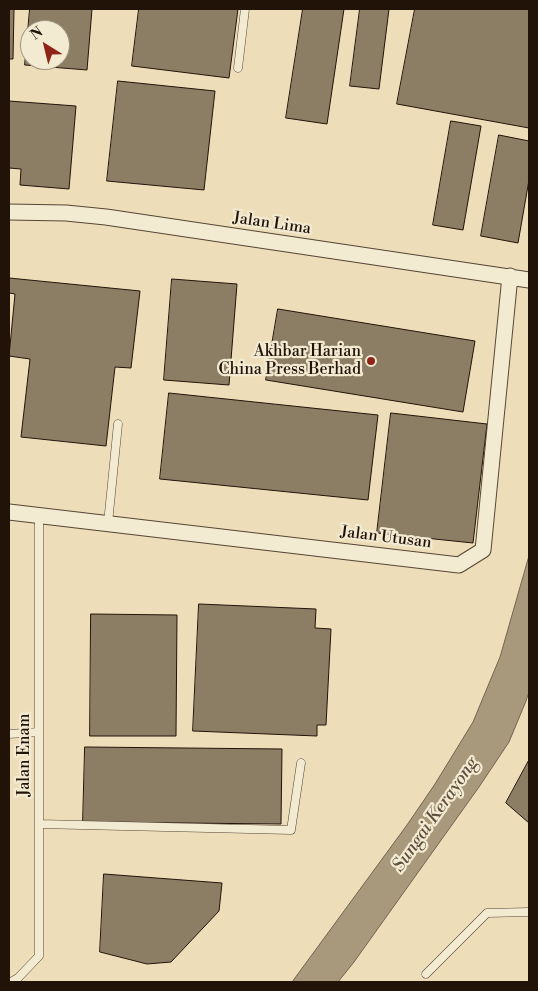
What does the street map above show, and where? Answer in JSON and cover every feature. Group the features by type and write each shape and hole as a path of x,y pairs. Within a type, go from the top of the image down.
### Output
{"street":[{"name":"Jalan Lima","path":"9,212 66,213 106,217 529,280"},
{"name":"Jalan Utusan","path":"9,512 39,514 459,565 483,550 510,276"}],"lane":[{"path":"238,68 245,9"},
{"path":"108,523 118,424"},
{"name":"Jalan Enam","path":"11,982 18,978 40,956 39,514"},
{"path":"9,734 39,732"},
{"path":"39,824 291,830 301,763"},
{"path":"426,974 486,913 529,912"}],"water":[{"name":"Sungai Kerayong","path":"529,556 529,692 509,742 479,787 338,982 292,982 407,825 473,722 500,657"}],"building":[{"path":"9,9 14,9 13,59 9,59"},
{"path":"30,9 92,9 87,70 70,69 70,20 29,20"},
{"path":"139,9 238,9 229,78 132,66"},
{"path":"303,9 344,9 327,124 286,118"},
{"path":"360,9 389,9 379,89 350,86"},
{"path":"415,9 529,9 529,128 397,104"},
{"path":"118,81 215,91 204,190 107,181"},
{"path":"9,101 76,106 69,189 20,185 21,169 9,168"},
{"path":"451,121 481,126 463,230 433,225"},
{"path":"499,135 529,141 529,180 518,243 481,236"},
{"path":"9,278 140,291 131,368 115,367 106,446 21,437 30,359 9,356 15,294 9,293"},
{"path":"172,279 237,284 229,385 164,380"},
{"name":"Akhbar Harian China Press Berhad","path":"278,309 475,341 463,412 266,380"},
{"path":"169,393 378,415 368,500 160,479"},
{"path":"391,413 487,424 473,543 377,533"},
{"path":"199,604 316,609 315,628 331,629 326,725 317,725 317,736 193,731"},
{"path":"91,614 177,615 176,736 90,736"},
{"path":"85,747 282,749 281,824 83,822"},
{"path":"529,760 529,823 506,803"},
{"path":"104,874 222,883 219,911 171,962 147,964 100,952"}],"place":[{"name":"Akhbar Harian China Press Berhad","path":"371,361"}]}
